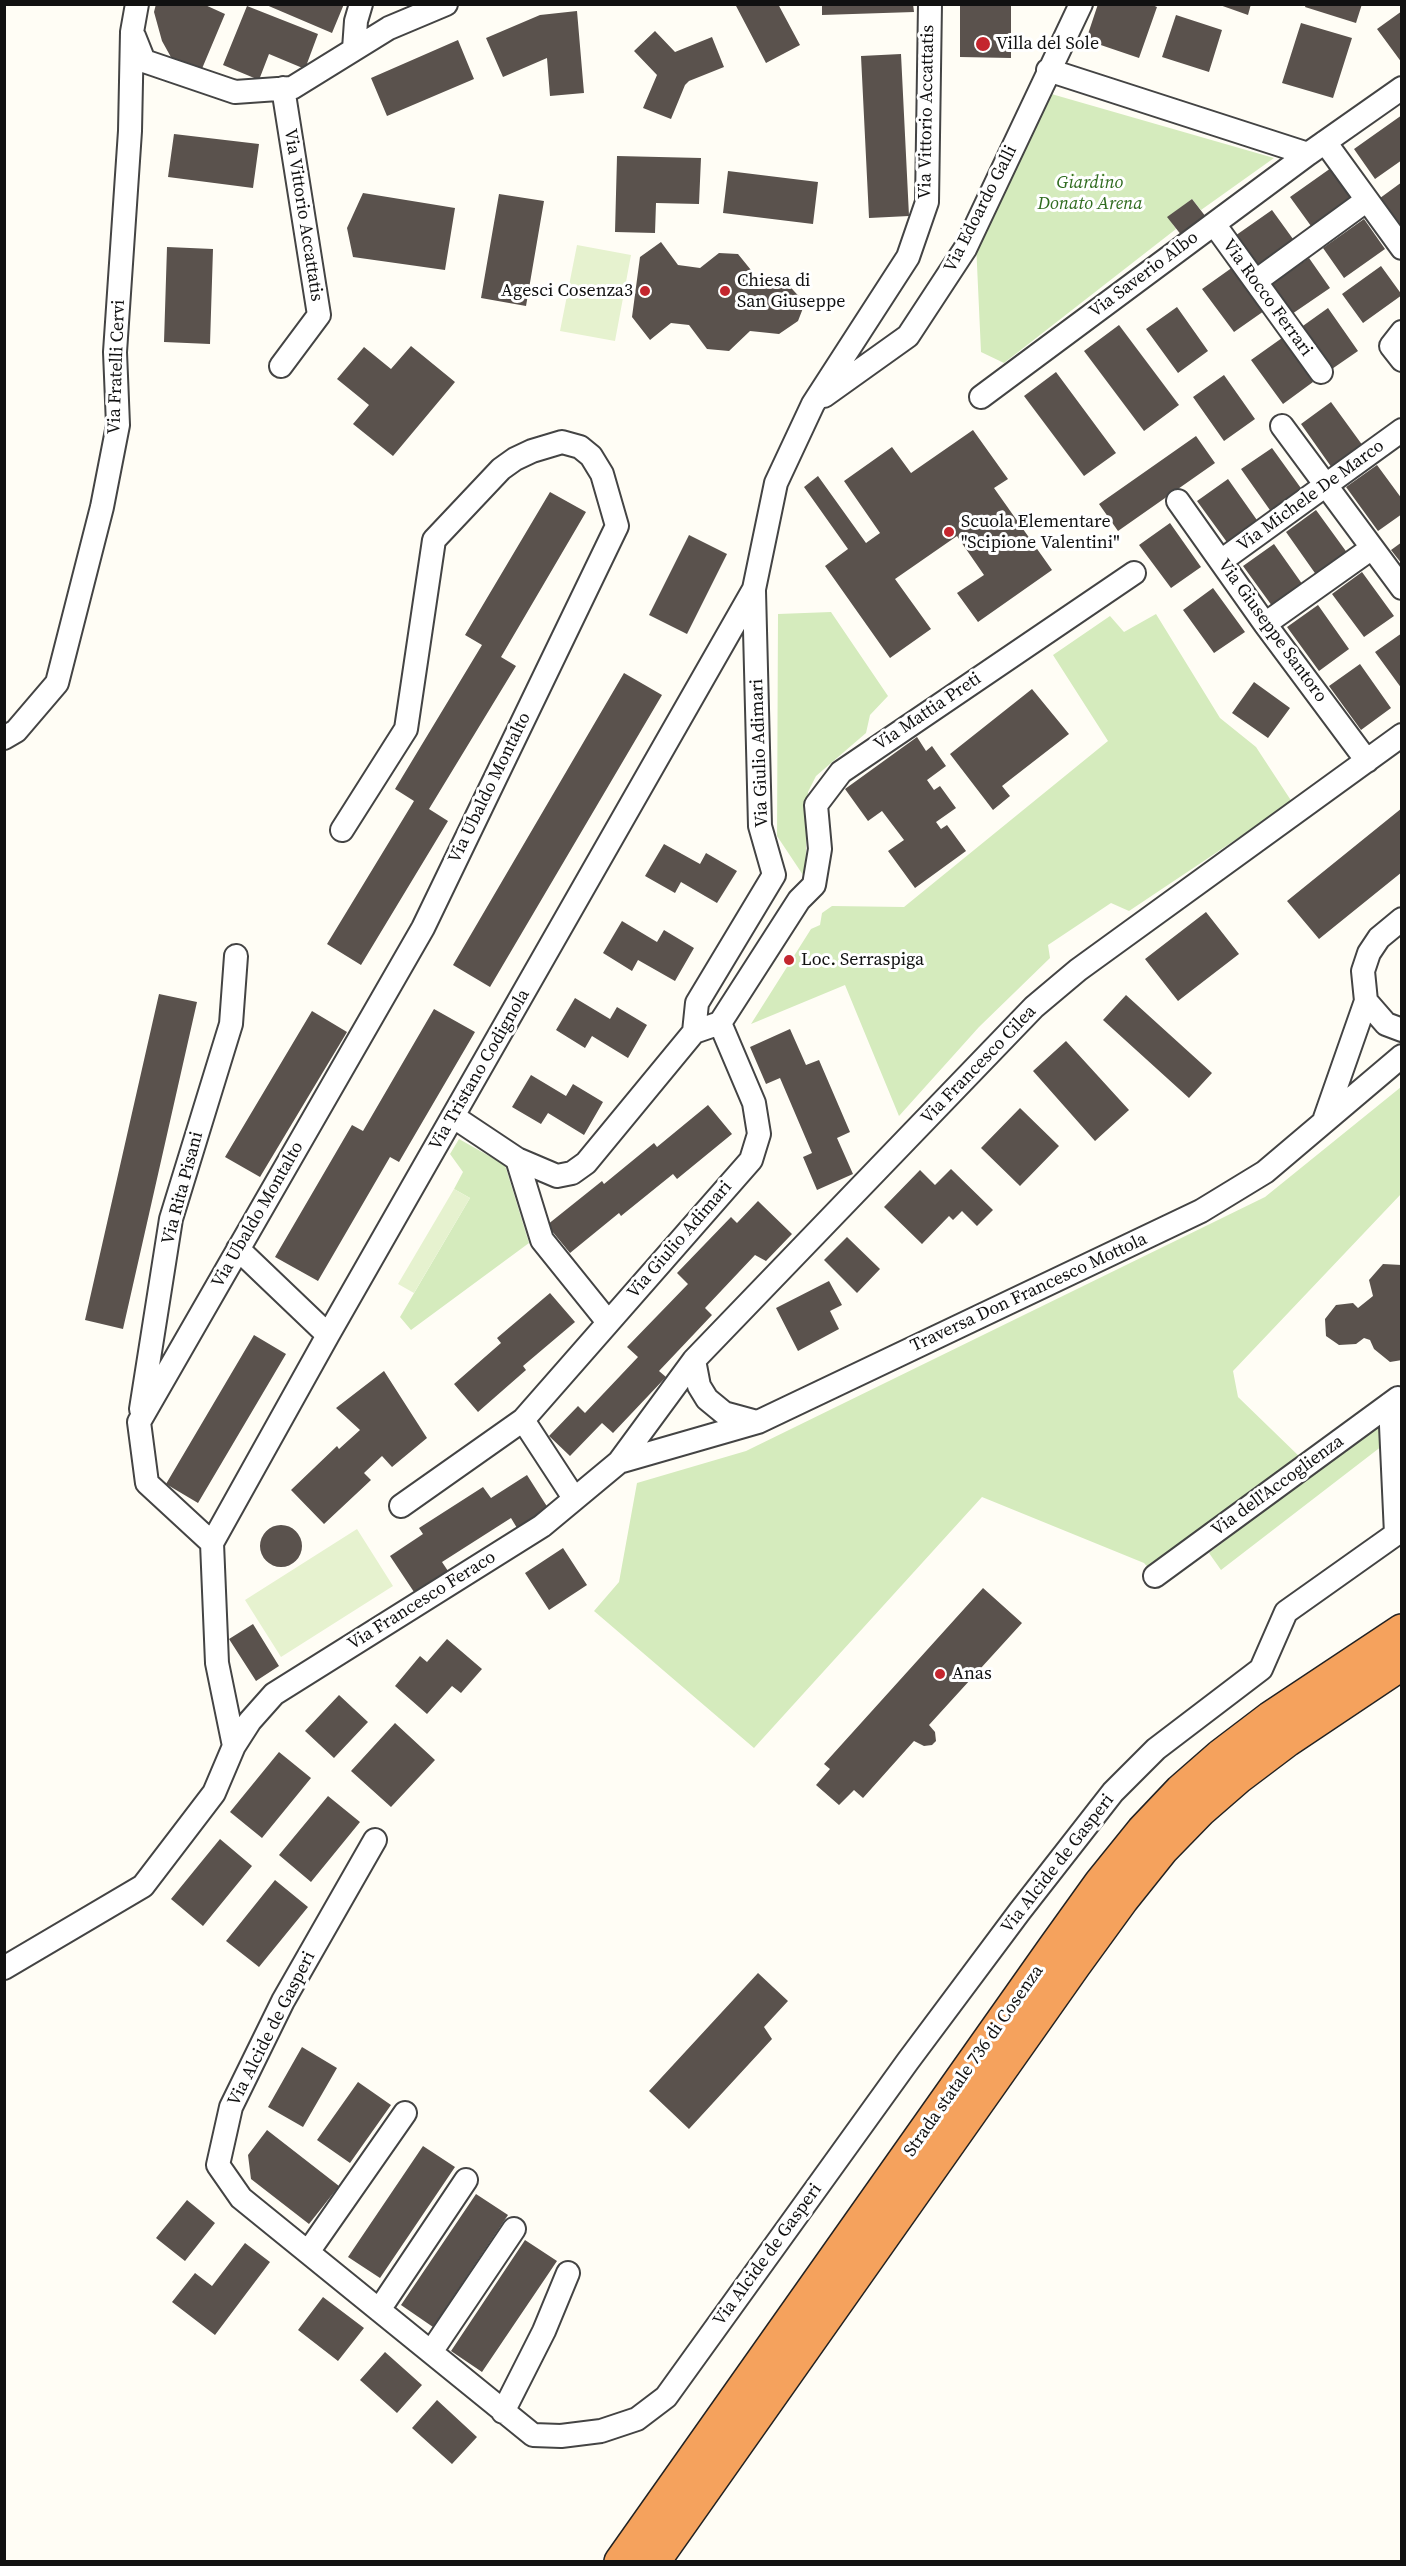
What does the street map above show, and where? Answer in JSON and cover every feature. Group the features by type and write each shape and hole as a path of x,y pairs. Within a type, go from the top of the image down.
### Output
{"highway":[{"name":"Strada statale 736 di Cosenza","path":"621,2562 1046,1960 1101,1883 1143,1831 1181,1791 1221,1756 1272,1718 1401,1631"},
{"name":"Strada statale 736 di Cosenza","path":"653,2562 1074,1965 1162,1849 1200,1810 1238,1777 1287,1740 1401,1662"}],"street":[{"name":"Via Fratelli Cervi","path":"4,738 16,731 57,683 102,507 118,425 115,352 130,131 132,32 137,4"},
{"path":"354,49 356,21 361,4"},
{"path":"132,32 144,61 235,92 283,88 292,87 389,28 446,4"},
{"name":"Via Vittorio Accattatis","path":"813,404 908,257 927,202 930,4"},
{"name":"Via Edoardo Galli","path":"813,404 908,336 965,249 1081,4"},
{"path":"1048,70 1316,148 1367,200 1401,248"},
{"name":"Via Vittorio Accattatis","path":"281,366 319,315 283,88"},
{"name":"Via Saverio Albo","path":"981,397 1316,148 1401,88"},
{"path":"1256,281 1367,200"},
{"name":"Via Rocco Ferrari","path":"1214,224 1321,372"},
{"name":"Via Tristano Codignola","path":"212,1543 327,1335 754,590 776,483 813,404"},
{"path":"1282,426 1401,588"},
{"name":"Via Michele De Marco","path":"1221,561 1401,430"},
{"name":"Via Ubaldo Montalto","path":"139,1422 423,928 617,526 602,474 591,456 580,447 562,442 531,451 515,459 501,469 434,540 406,729 342,830"},
{"name":"Via Giuseppe Santoro","path":"1178,501 1265,624 1367,761"},
{"path":"1265,624 1372,548"},
{"name":"Via Mattia Preti","path":"720,1023 799,900 814,885 820,849 816,805 841,772 1134,573"},
{"name":"Via Giulio Adimari","path":"754,590 760,826 774,875"},
{"name":"Via Francesco Cilea","path":"619,1462 694,1360 1034,1007 1087,964 1401,735"},
{"path":"694,1032 697,1002 774,875 799,900"},
{"path":"1325,1119 1366,1001 1363,971 1369,953 1379,938 1401,920"},
{"name":"Via Rita Pisani","path":"139,1422 171,1219 231,1024 236,956"},
{"path":"1366,1001 1386,1024 1401,1030"},
{"path":"454,1117 517,1159 557,1176 572,1173 586,1163 694,1032 720,1023"},
{"name":"Via Giulio Adimari","path":"401,1506 524,1420 751,1160 759,1134 754,1103 720,1023"},
{"name":"Traversa Don Francesco Mottola","path":"619,1462 758,1422 1202,1211 1265,1172 1401,1056"},
{"path":"517,1159 542,1240 608,1322"},
{"path":"238,1249 327,1335"},
{"path":"694,1360 699,1386 707,1399 724,1413 758,1422"},
{"name":"Via dell'Accoglienza","path":"1155,1576 1396,1400"},
{"name":"Via Alcide de Gasperi","path":"375,1840 283,2001 231,2108 218,2165 242,2198 532,2435 561,2436 601,2432 637,2419 666,2397 908,2061 1020,1911 1113,1792 1156,1749 1261,1669 1286,1612 1396,1534 1396,1400"},
{"path":"524,1420 574,1498"},
{"path":"139,1422 147,1484 212,1543 216,1662 234,1746"},
{"name":"Via Francesco Feraco","path":"4,1968 143,1886 214,1793 234,1746 250,1721 274,1694 542,1526 619,1462"},
{"path":"308,2252 405,2113"},
{"path":"379,2310 466,2180"},
{"path":"430,2352 514,2229"},
{"path":"503,2412 543,2331 568,2273"}],"green space":[{"name":"Giardino Donato Arena","path":"1048,93 1274,158 1201,210 1192,199 1168,217 1176,229 1004,363 981,352 976,243"},
{"path":"577,245 631,255 615,341 560,331"},
{"path":"831,612 888,696 870,715 866,733 816,776 808,792 805,878 777,836 778,614"},
{"path":"1156,614 1220,718 1256,747 1292,802 1129,911 1111,903 1048,945 1050,958 979,1027 899,1116 845,985 751,1024 811,929 820,925 822,913 832,906 904,907 1108,741 1053,655 1110,616 1124,632"},
{"path":"1401,1087 1401,1194 1233,1371 1238,1397 1303,1460 1153,1573 1144,1563 982,1497 754,1748 594,1611 619,1582 637,1483 746,1451 1265,1197"},
{"path":"459,1139 505,1165 529,1243 411,1330 400,1317 470,1198 454,1189 463,1172 450,1154"},
{"path":"454,1189 470,1198 414,1293 398,1284"},
{"path":"1378,1423 1382,1446 1221,1570 1209,1553"},
{"path":"357,1529 393,1586 281,1657 245,1600"}],"building":[{"path":"156,4 203,4 225,14 201,71 172,59 162,41 154,12"},
{"path":"264,4 344,4 332,33"},
{"path":"735,4 778,4 800,45 766,63"},
{"path":"822,4 913,4 914,12 822,15"},
{"path":"960,4 1011,4 1011,58 960,57"},
{"path":"1098,4 1150,4 1157,7 1139,58 1086,40"},
{"path":"1217,4 1251,4 1248,15"},
{"path":"1306,4 1362,4 1356,23 1305,7"},
{"path":"247,6 318,34 305,69 269,54 259,80 223,65"},
{"path":"577,11 584,93 550,96 547,58 503,77 486,38 540,15"},
{"path":"1402,11 1402,63 1377,29"},
{"path":"1176,15 1222,30 1209,72 1162,57"},
{"path":"1301,23 1352,38 1333,98 1282,83"},
{"path":"655,31 675,52 712,37 724,67 689,81 685,85 671,119 643,108 657,75 634,51"},
{"path":"458,40 474,79 387,116 371,78"},
{"path":"901,54 909,216 869,218 861,56"},
{"path":"1402,115 1402,160 1375,179 1354,149"},
{"path":"174,134 259,144 253,188 168,177"},
{"path":"617,156 701,158 699,204 656,203 655,233 615,232"},
{"path":"1331,168 1352,198 1311,226 1290,197"},
{"path":"728,171 818,182 813,224 723,213"},
{"path":"1402,182 1402,235 1376,201"},
{"path":"363,193 455,208 445,270 353,257 347,228"},
{"path":"499,194 544,201 526,306 481,298"},
{"path":"1192,199 1206,217 1182,236 1167,217"},
{"path":"1272,210 1293,239 1253,268 1232,238"},
{"path":"1364,219 1385,249 1344,278 1323,248"},
{"name":"Chiesa di San Giuseppe","path":"661,242 678,265 700,268 719,253 738,254 755,275 783,279 805,303 798,321 779,334 750,331 729,351 707,349 689,325 671,323 650,340 632,317 640,257"},
{"path":"167,247 213,249 210,344 164,342"},
{"path":"1309,258 1330,288 1289,316 1268,287"},
{"path":"1381,266 1402,295 1363,323 1342,294"},
{"path":"1233,267 1264,311 1234,332 1202,289"},
{"path":"1177,307 1208,351 1178,373 1146,329"},
{"path":"1328,308 1358,351 1329,371 1300,328"},
{"path":"1119,325 1179,405 1144,431 1084,351"},
{"path":"1282,338 1313,382 1283,404 1251,360"},
{"path":"411,346 455,382 393,456 353,424 369,405 337,379 364,347 391,369"},
{"path":"1056,372 1116,453 1084,476 1024,396"},
{"path":"1224,375 1255,419 1224,441 1193,397"},
{"path":"1331,402 1363,446 1332,468 1301,424"},
{"path":"973,430 1008,479 994,488 1052,570 978,622 957,593 984,575 957,536 895,579 931,629 890,658 825,566 848,549 804,487 818,476 866,543 880,533 844,481 892,447 911,473"},
{"path":"1196,436 1215,463 1118,531 1099,504"},
{"path":"1272,448 1303,491 1272,513 1241,469"},
{"path":"1377,465 1402,499 1402,514 1378,531 1346,487"},
{"path":"1228,479 1259,523 1229,545 1197,501"},
{"path":"550,492 586,512 501,657 516,666 429,809 448,821 361,965 327,944 414,801 395,789 482,645 465,635"},
{"path":"1316,510 1348,554 1317,576 1286,532"},
{"path":"1170,523 1201,567 1171,588 1139,545"},
{"path":"689,535 727,554 687,634 649,615"},
{"path":"1402,542 1402,564 1391,550"},
{"path":"1274,544 1305,588 1275,610 1243,566"},
{"path":"1362,572 1394,616 1364,637 1332,594"},
{"path":"1213,588 1245,632 1214,653 1183,610"},
{"path":"1318,605 1349,649 1319,671 1287,627"},
{"path":"1402,633 1402,689 1375,652"},
{"path":"1360,664 1391,708 1361,730 1329,686"},
{"path":"624,673 662,695 490,987 453,965"},
{"path":"1254,682 1290,708 1268,738 1232,713"},
{"path":"1032,689 1069,734 1002,786 1010,796 993,810 950,754"},
{"path":"917,737 926,751 932,746 946,766 927,780 934,790 940,786 956,808 936,822 941,829 947,825 966,851 915,888 888,851 904,840 882,811 868,821 845,789"},
{"path":"1402,808 1402,872 1319,939 1287,901"},
{"path":"664,844 700,864 706,853 737,871 717,903 681,882 675,893 645,876"},
{"path":"1206,912 1239,954 1178,1001 1145,959"},
{"path":"622,921 657,942 664,930 694,948 675,981 638,960 632,971 603,953"},
{"path":"159,994 197,1002 123,1329 85,1320"},
{"path":"1126,995 1212,1073 1189,1098 1103,1020"},
{"path":"575,998 610,1019 617,1007 647,1025 628,1058 592,1036 585,1048 556,1030"},
{"path":"434,1009 475,1032 399,1162 390,1157 318,1281 275,1257 352,1125 363,1131"},
{"path":"312,1011 347,1032 260,1177 225,1157"},
{"path":"790,1029 806,1065 819,1060 850,1132 837,1138 853,1174 817,1190 803,1157 812,1153 780,1078 766,1084 750,1047"},
{"path":"1066,1041 1129,1110 1095,1141 1033,1071"},
{"path":"531,1075 566,1096 573,1084 603,1102 584,1135 548,1113 541,1124 512,1107"},
{"path":"708,1105 732,1134 677,1179 673,1174 621,1216 619,1213 570,1253 547,1225 602,1181 604,1184 654,1143 657,1147"},
{"path":"1020,1108 1059,1146 1020,1186 981,1148"},
{"path":"951,1169 993,1210 977,1226 962,1211 953,1220 949,1216 922,1244 884,1207 920,1170 935,1185"},
{"path":"758,1201 792,1234 766,1261 755,1255 705,1308 712,1315 659,1371 666,1377 613,1433 602,1423 570,1456 549,1436 578,1406 585,1413 638,1357 627,1347 688,1284 677,1273 731,1217 737,1223"},
{"path":"847,1237 880,1269 857,1293 824,1260"},
{"path":"1383,1264 1402,1265 1402,1360 1390,1362 1374,1349 1370,1340 1364,1338 1356,1344 1339,1345 1326,1336 1325,1319 1336,1305 1353,1303 1358,1308 1373,1296 1369,1280"},
{"path":"829,1281 842,1305 830,1311 839,1329 798,1351 776,1308"},
{"path":"550,1293 575,1322 523,1366 526,1370 478,1412 454,1384 501,1343 497,1338"},
{"path":"254,1335 286,1354 198,1503 166,1484"},
{"path":"384,1371 427,1438 392,1467 382,1456 364,1473 371,1480 324,1524 291,1490 337,1446 339,1449 360,1430 336,1408"},
{"path":"527,1475 548,1508 517,1528 511,1518 442,1562 448,1571 414,1592 390,1556 423,1534 419,1528 483,1487 491,1498"},
{"path":"281,1525 296,1531 302,1546 296,1561 281,1567 266,1561 260,1546 266,1531"},
{"path":"563,1548 587,1585 549,1610 525,1573"},
{"name":"Anas","path":"983,1588 1022,1623 929,1725 935,1732 936,1741 932,1745 924,1746 914,1741 863,1798 854,1790 839,1805 816,1785 830,1769 824,1764"},
{"path":"253,1624 279,1666 256,1681 229,1639"},
{"path":"447,1639 482,1669 461,1693 452,1686 427,1714 395,1686 420,1656 427,1662"},
{"path":"339,1695 368,1722 334,1758 305,1731"},
{"path":"395,1723 435,1760 391,1807 351,1771"},
{"path":"279,1752 311,1778 262,1838 230,1812"},
{"path":"328,1796 360,1822 311,1882 279,1855"},
{"path":"220,1839 252,1866 203,1926 171,1899"},
{"path":"275,1880 308,1907 259,1967 226,1941"},
{"path":"758,1973 788,2001 764,2027 772,2039 689,2129 649,2091"},
{"path":"302,2047 337,2068 303,2127 268,2107"},
{"path":"358,2082 391,2105 350,2163 317,2140"},
{"path":"267,2130 339,2186 309,2224 251,2179 248,2155"},
{"path":"423,2146 455,2167 380,2278 348,2257"},
{"path":"476,2194 508,2215 433,2327 401,2305"},
{"path":"187,2200 215,2223 185,2261 156,2238"},
{"path":"525,2240 557,2261 482,2372 451,2351"},
{"path":"245,2243 270,2262 215,2335 172,2302 195,2273 212,2286"},
{"path":"323,2297 364,2328 338,2361 298,2330"},
{"path":"385,2352 422,2385 397,2413 360,2380"},
{"path":"437,2400 477,2437 452,2464 412,2428"}],"place":[{"name":"Villa del Sole","path":"983,44"},
{"name":"Agesci Cosenza3","path":"645,291"},
{"name":"Chiesa di San Giuseppe","path":"725,291"},
{"name":"Scuola Elementare \"Scipione Valentini\"","path":"949,532"},
{"name":"Loc. Serraspiga","path":"789,960"},
{"name":"Anas","path":"940,1674"}]}
